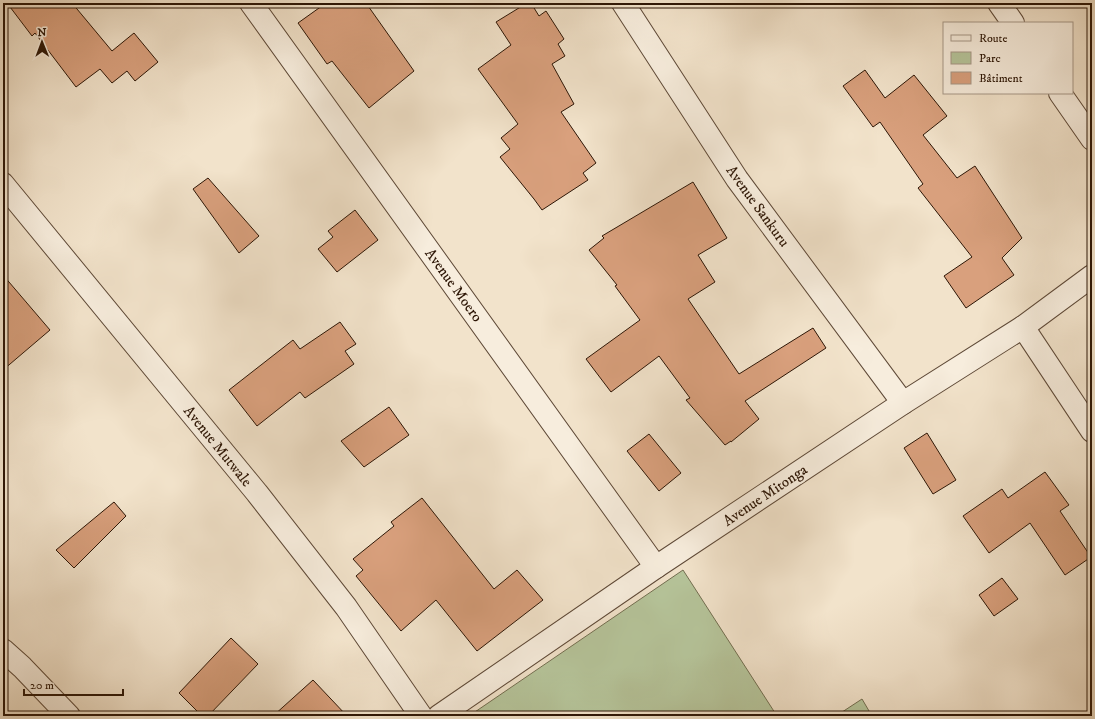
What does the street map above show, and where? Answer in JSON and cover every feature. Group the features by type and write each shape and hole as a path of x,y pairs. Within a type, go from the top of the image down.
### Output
{"street":[{"name":"Avenue Moero","path":"251,3 656,567"},
{"name":"Avenue Sankuru","path":"623,3 737,179 903,403"},
{"path":"999,3 1012,22"},
{"path":"1061,94 1092,139"},
{"name":"Avenue Mutwale","path":"3,184 275,517 346,607 421,716"},
{"name":"Avenue Mitonga","path":"439,716 656,567 903,403 1023,327 1092,276"},
{"path":"1023,327 1092,431"},
{"path":"3,650 22,667 69,716"}],"green space":[{"path":"683,570 777,716 469,716"},
{"path":"862,699 872,716 836,716"}],"building":[{"path":"7,3 72,3 112,51 134,33 158,62 135,81 127,71 112,83 100,69 76,87 35,33 32,36"},
{"path":"326,3 366,3 414,71 369,108 332,61 327,64 298,23"},
{"path":"527,3 531,3 539,16 546,11 564,39 558,44 565,56 552,64 574,104 561,112 596,163 583,173 588,180 542,210 500,157 510,149 501,138 518,124 478,69 511,45 496,22"},
{"path":"865,70 885,98 914,75 947,116 923,135 957,178 975,166 1022,238 1002,258 1014,275 966,308 944,276 972,257 918,188 923,184 880,122 873,127 843,86"},
{"path":"208,178 259,236 239,253 193,189"},
{"path":"693,182 727,238 698,255 715,282 688,299 739,374 813,328 826,348 745,401 759,419 731,442 725,445 686,400 690,398 659,356 611,392 586,359 640,320 615,286 617,285 589,250 604,238 602,236"},
{"path":"355,210 378,240 337,272 318,249 333,237 328,231"},
{"path":"3,275 50,330 3,370"},
{"path":"340,322 356,344 345,351 354,364 305,398 300,392 257,426 229,390 293,340 300,349"},
{"path":"389,407 409,435 364,467 341,441"},
{"path":"927,433 956,480 933,494 904,448"},
{"path":"649,434 681,473 659,491 627,451"},
{"path":"1045,472 1069,505 1060,511 1091,557 1065,575 1030,523 989,553 963,516 1002,489 1008,498"},
{"path":"422,498 494,589 517,570 543,600 477,651 436,600 401,631 356,576 363,570 353,559 394,526 391,522"},
{"path":"114,502 126,516 74,568 56,550"},
{"path":"1002,578 1018,599 994,616 979,595"},
{"path":"231,638 258,664 208,716 202,716 179,693"},
{"path":"313,680 347,716 273,716"}]}
